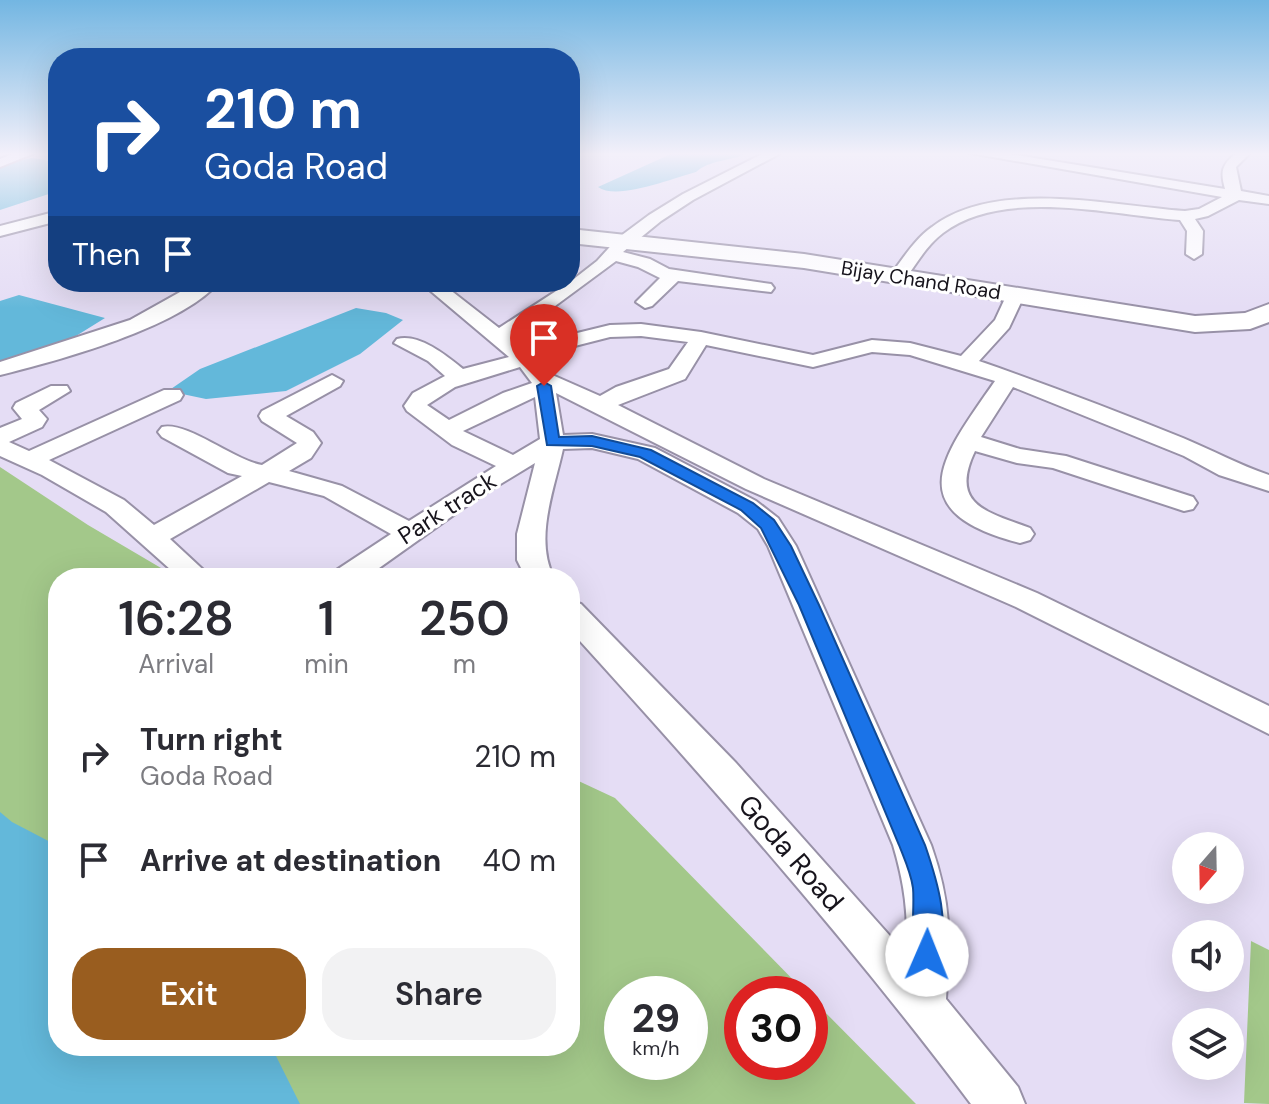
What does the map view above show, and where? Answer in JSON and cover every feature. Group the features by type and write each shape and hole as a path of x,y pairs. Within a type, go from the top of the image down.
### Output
{"main road":[{"name":"Bijay Chand Road","path":"580,238 618,248 733,252 1195,324 1250,321 1269,312"}],"street":[{"path":"580,277 678,205"},
{"path":"898,277 932,234 947,223 1011,205 1091,205 1185,216 1203,213 1219,205"},
{"path":"1185,216 1195,231 1194,254"},
{"path":"0,231 48,219"},
{"path":"618,248 669,274 765,288"},
{"path":"645,302 672,280 669,274"},
{"path":"0,369 98,339 162,311 193,292"},
{"path":"445,292 508,331 563,343 621,330 701,338 813,361 833,358 859,348 889,345 966,363 1008,378 1182,446 1228,470 1269,483"},
{"path":"508,331 560,292"},
{"path":"966,363 1005,321 1012,310 1015,296"},
{"path":"508,331 537,375 552,442 531,534 531,560 535,568"},
{"path":"601,405 624,392 677,374 701,338"},
{"path":"404,343 435,357 461,378"},
{"path":"446,431 511,398 537,375"},
{"path":"514,465 446,431 415,406 422,395 461,378 537,375 754,483 928,556 1094,632 1269,721"},
{"path":"1008,378 955,463 953,493 960,504 978,516 1020,534"},
{"path":"150,539 302,453 309,443 270,416 332,381"},
{"path":"0,437 34,422 35,419 24,408 59,391"},
{"path":"29,460 172,395"},
{"path":"170,432 237,468 312,483 333,491 410,533"},
{"path":"552,442 592,441 646,453 747,507 768,524 782,546 809,605 912,845 925,884 929,929 923,1007"},
{"path":"969,441 1017,456 1057,461 1184,503"},
{"name":"Park track","path":"359,568 552,442"},
{"path":"0,447 115,506 186,568"},
{"name":"Goda Road","path":"580,622 723,774 923,1007 1001,1104"}],"green space":[{"path":"0,467 161,568 48,568 48,1056 580,1056 580,782 615,798 789,976 724,976 724,1080 828,1080 828,1015 916,1104 0,1104"},
{"path":"1251,941 1269,950 1269,1104 1244,1103"}],"water":[{"path":"0,205 17,205 0,210"},
{"path":"19,295 105,318 55,349 0,368 0,301"},
{"path":"356,308 386,313 403,320 360,354 286,391 206,399 168,391 200,369"},
{"path":"0,812 12,822 48,841 48,1056 276,1056 300,1104 0,1104"}],"route":[{"path":"544,386 552,442 592,441 646,453 718,490 768,524 782,546 809,605 912,845 925,884 929,929 927,955"}]}
